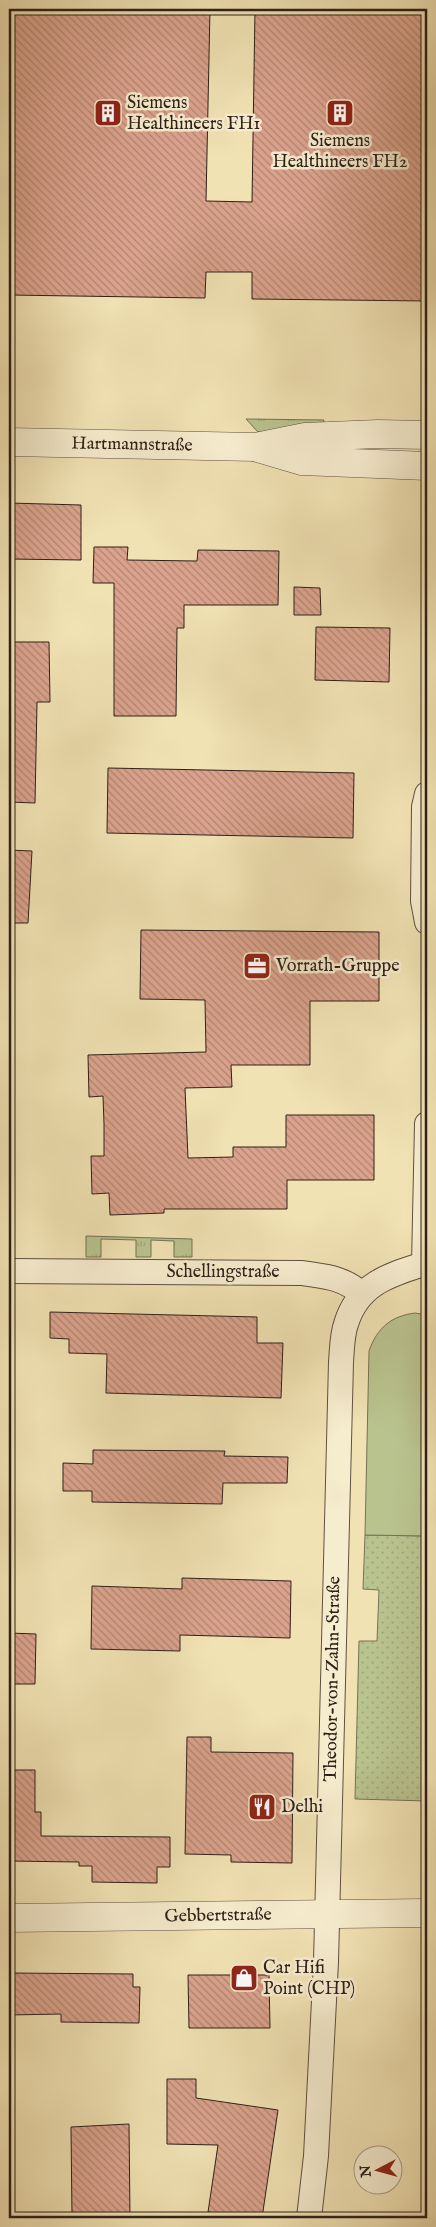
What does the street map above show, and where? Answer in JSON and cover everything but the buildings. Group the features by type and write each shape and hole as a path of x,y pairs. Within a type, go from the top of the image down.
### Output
{"street":[{"name":"Hartmannstraße","path":"9,442 254,447 305,437 427,434"},
{"name":"Hartmannstraße","path":"254,447 302,461 427,466"},
{"path":"427,794 424,808 422,901 427,922"},
{"path":"362,1294 381,1279 426,1265 427,1124"},
{"name":"Schellingstraße","path":"9,1270 302,1273 338,1278 350,1284 362,1294"},
{"name":"Theodor-von-Zahn-Straße","path":"309,2218 316,2156 328,1915 341,1362 345,1325 352,1309 362,1294"},
{"name":"Gebbertstraße","path":"9,1918 427,1913"}],"green space":[{"path":"246,419 324,420 323,426 258,432"},
{"path":"86,1236 192,1239 192,1257 174,1257 174,1241 151,1240 151,1257 136,1257 136,1240 101,1239 101,1257 86,1257"},
{"path":"415,1313 427,1315 427,1536 365,1535 369,1351 376,1336 386,1324 399,1317"},
{"path":"365,1535 427,1536 427,1801 355,1799 359,1641 377,1641 379,1590 363,1589"}],"place":[{"name":"Siemens Healthineers FH1","path":"108,113"},
{"name":"Siemens Healthineers FH2","path":"340,113"},
{"name":"Vorrath-Gruppe","path":"257,966"},
{"name":"Delhi","path":"262,1807"},
{"name":"Car Hifi Point (CHP)","path":"244,1978"}]}
